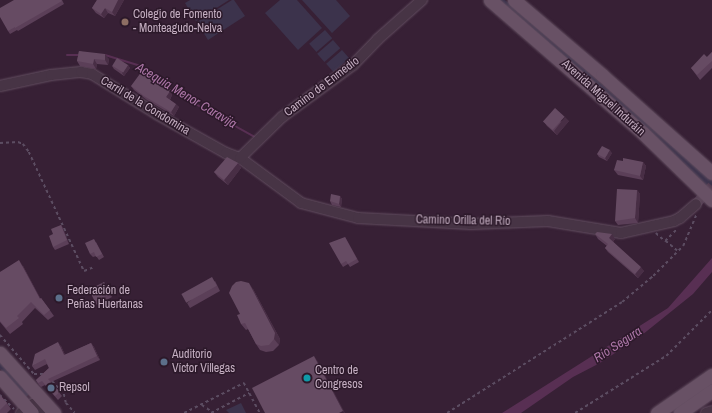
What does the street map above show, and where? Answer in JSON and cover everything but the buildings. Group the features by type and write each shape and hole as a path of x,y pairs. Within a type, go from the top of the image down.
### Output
{"main road":[{"name":"Avenida Miguel Induráin","path":"490,0 643,133 712,200"},
{"name":"Avenida Miguel Induráin","path":"514,0 602,75 712,173"},
{"path":"0,353 54,413"},
{"path":"656,413 712,375"},
{"path":"0,377 28,410"},
{"path":"680,413 712,391"}],"street":[{"name":"Camino de Enmedio","path":"240,158 282,116 353,65 378,38 422,0"},
{"name":"Carril de la Condomina","path":"0,86 51,74 81,72 92,74 158,115 240,158"},
{"name":"Camino Orilla del Río","path":"240,158 301,203 358,218 470,224 548,221 621,233 680,218 696,204"},
{"path":"33,389 36,397 28,410 45,413"},
{"path":"706,413 712,412"}],"path":[{"path":"0,143 18,142 23,144 29,152 84,271 94,267"},
{"path":"448,413 622,302 653,276 683,246 697,215"},
{"path":"668,238 666,241 677,251"},
{"path":"575,413 666,356 712,310"},
{"path":"0,335 34,374 45,374"},
{"path":"50,379 64,394 66,403 75,413"},
{"path":"184,413 244,383 260,413"},
{"path":"202,404 212,413 249,393"},
{"path":"0,395 28,410"}],"shaded area":[{"path":"190,0 229,0 196,21 185,3"},
{"path":"234,0 245,16 208,40 197,22"},
{"path":"280,0 297,0 322,28 298,50 265,13"},
{"path":"302,0 336,0 350,16 332,33"},
{"path":"497,0 505,0 712,180 712,191 652,133"},
{"path":"325,30 332,38 316,52 309,44"},
{"path":"333,40 340,48 324,62 317,54"},
{"path":"342,50 349,58 333,72 326,64"},
{"path":"0,360 30,393 26,397 0,369"},
{"path":"241,403 246,413 229,413 226,410"}],"water":[{"name":"Río Segura","path":"712,258 712,272 693,294 642,335 600,363 573,377 521,413 502,413 668,308"}],"waterway":[{"name":"Acequia Menor Caravija","path":"67,55 80,55"},
{"name":"Acequia Menor Caravija","path":"105,55 138,65 165,87 255,137"}],"tunnel":[{"path":"696,204 712,186"}],"place":[{"name":"Colegio de Fomento - Monteagudo-Nelva","path":"125,22"},
{"name":"Federación de Peñas Huertanas","path":"59,298"},
{"name":"Auditorio Víctor Villegas","path":"164,362"},
{"name":"Centro de Congresos","path":"307,378"},
{"name":"Repsol","path":"51,388"}]}
